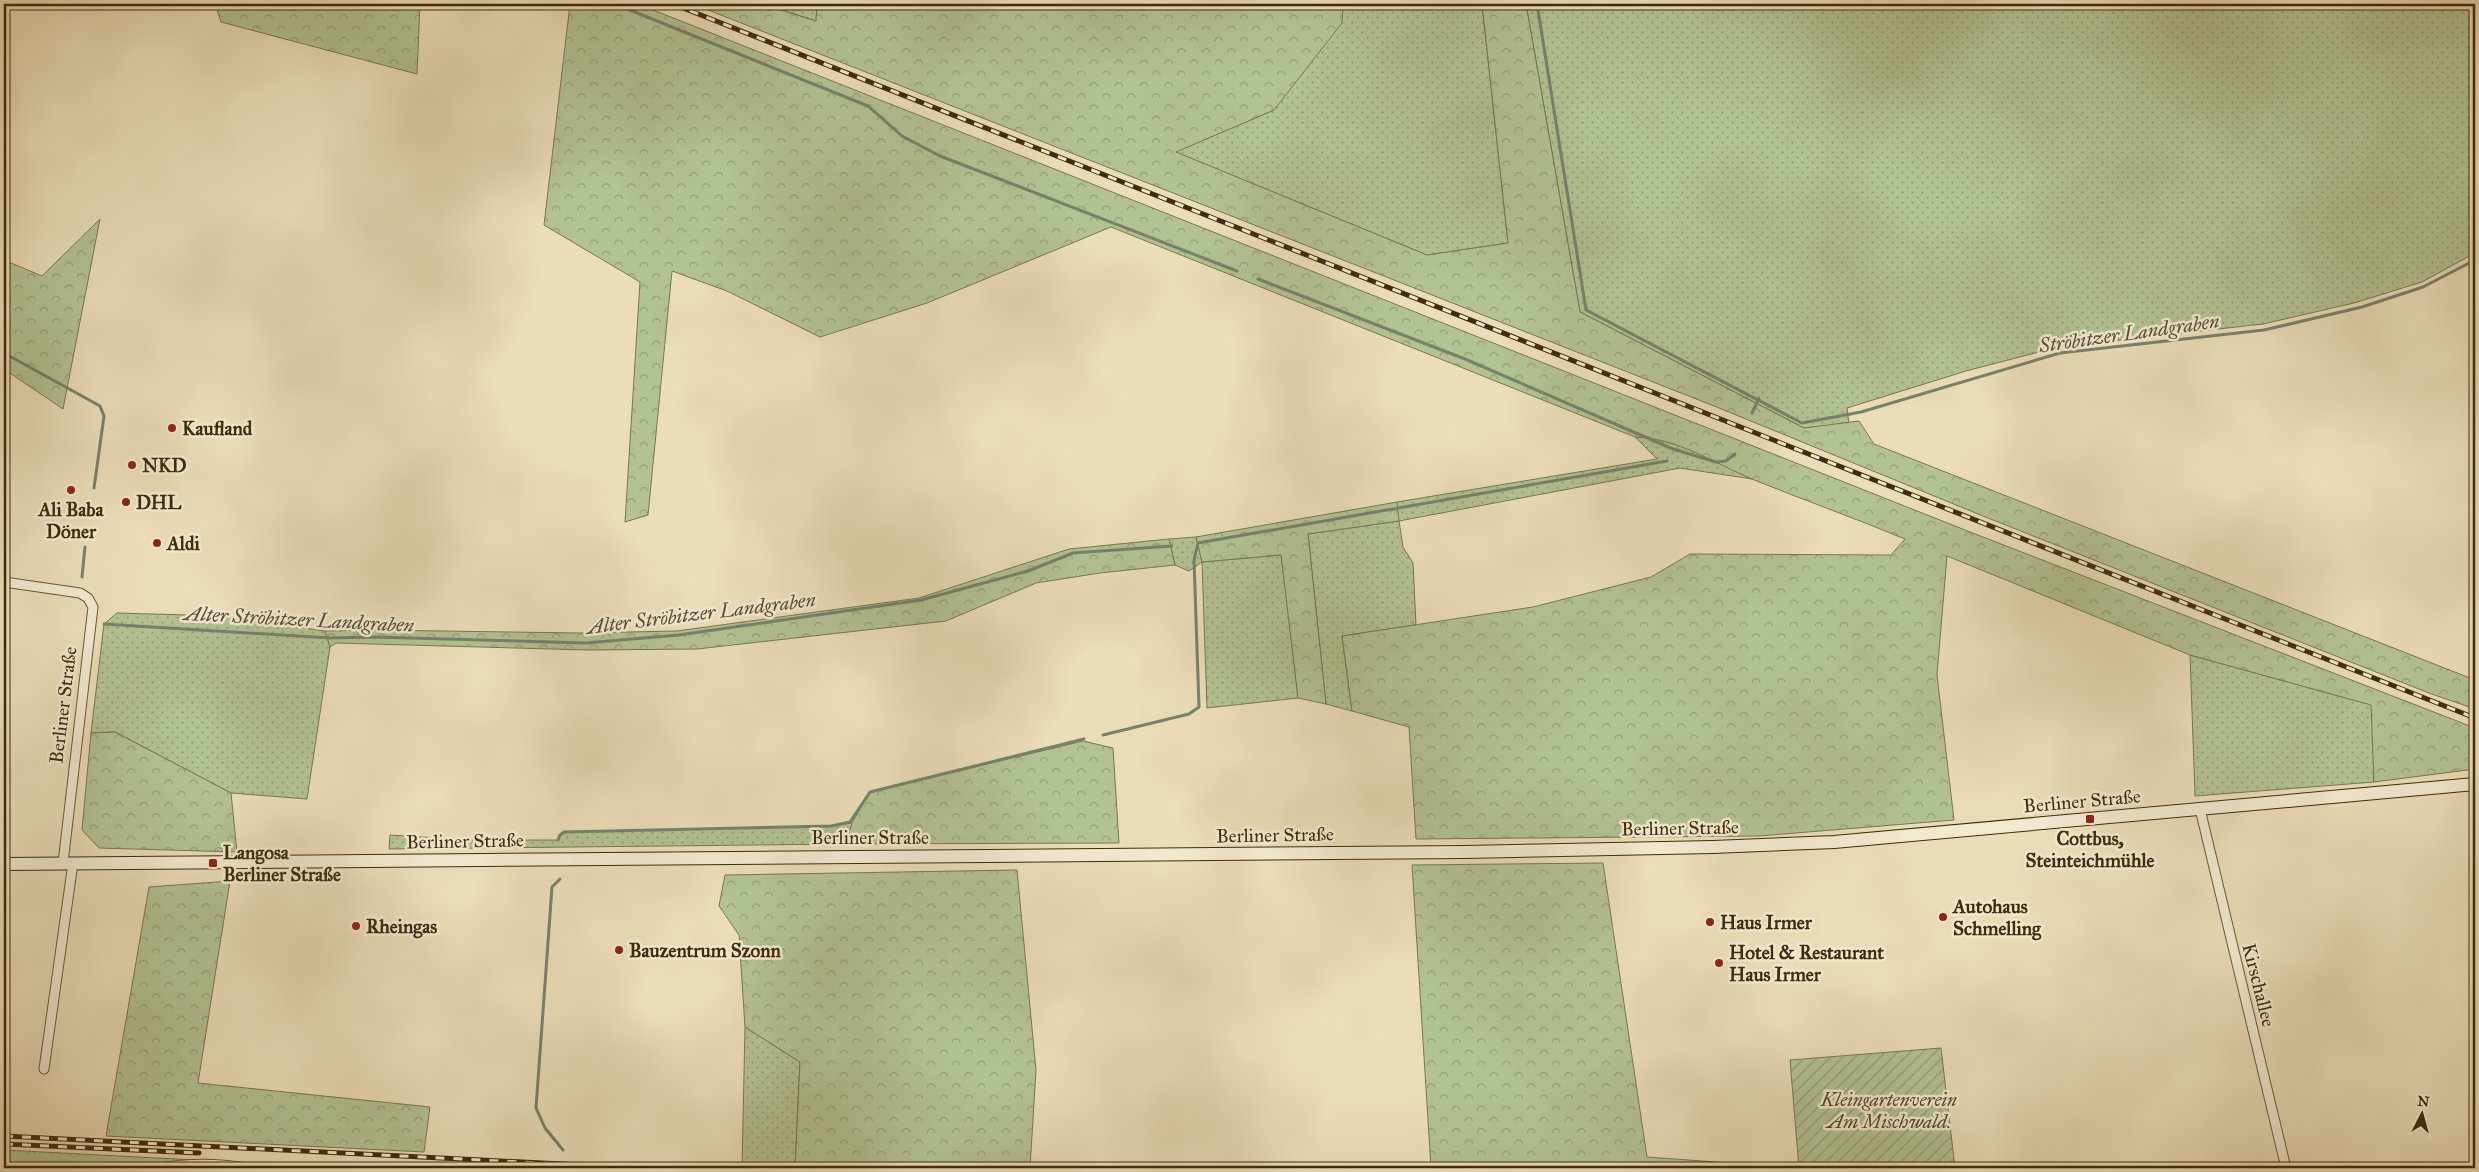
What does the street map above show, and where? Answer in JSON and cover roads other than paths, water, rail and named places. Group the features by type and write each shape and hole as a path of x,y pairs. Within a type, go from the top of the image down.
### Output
{"main road":[{"name":"Berliner Straße","path":"4,864 1435,852 1693,847 1834,842 2475,784"}],"street":[{"name":"Berliner Straße","path":"4,582 85,595 92,602 94,611 77,733 68,863 44,1069"},
{"name":"Kirschallee","path":"2200,809 2286,1168"},
{"path":"160,1168 180,1164 212,1164 246,1168"}],"waterway":[{"path":"615,4 868,106 902,136 940,156 1237,271"},
{"name":"Ströbitzer Landgraben","path":"1537,4 1586,310 1802,423 1861,412 2060,353 2264,330 2362,307 2423,287 2475,260"},
{"path":"1258,279 1465,359 1673,449 1716,462 1726,461 1735,454"},
{"name":"Alter Ströbitzer Landgraben","path":"4,353 100,406 104,416 94,488"},
{"path":"1752,413 1759,398"},
{"path":"1103,735 1189,714 1199,707 1194,560 1198,543 1667,461"},
{"name":"Alter Ströbitzer Landgraben","path":"104,624 330,638 373,637 586,643 679,635 921,600 1028,571 1073,553 1172,546"},
{"name":"Alter Ströbitzer Landgraben","path":"82,577 85,547"},
{"path":"558,840 564,832 831,826 850,822 870,792 1084,739"},
{"path":"560,879 552,887 536,1108 545,1128 563,1150"}],"railway":[{"path":"673,4 2475,718"},
{"path":"4,1136 640,1168"},
{"path":"4,1144 199,1153"}],"place":[{"name":"Kaufland","path":"172,428"},
{"name":"NKD","path":"132,465"},
{"name":"Ali Baba Döner","path":"71,490"},
{"name":"DHL","path":"126,502"},
{"name":"Aldi","path":"157,543"},
{"name":"Cottbus, Steinteichmühle","path":"2090,819"},
{"name":"Langosa Berliner Straße","path":"213,863"},
{"name":"Autohaus Schmelling","path":"1943,917"},
{"name":"Haus Irmer","path":"1710,922"},
{"name":"Rheingas","path":"356,926"},
{"name":"Bauzentrum Szonn","path":"619,950"},
{"name":"Hotel & Restaurant Haus Irmer","path":"1719,963"}],"park label":[{"name":"Kleingartenverein Am Mischwald.","path":"1889,1110"}]}
